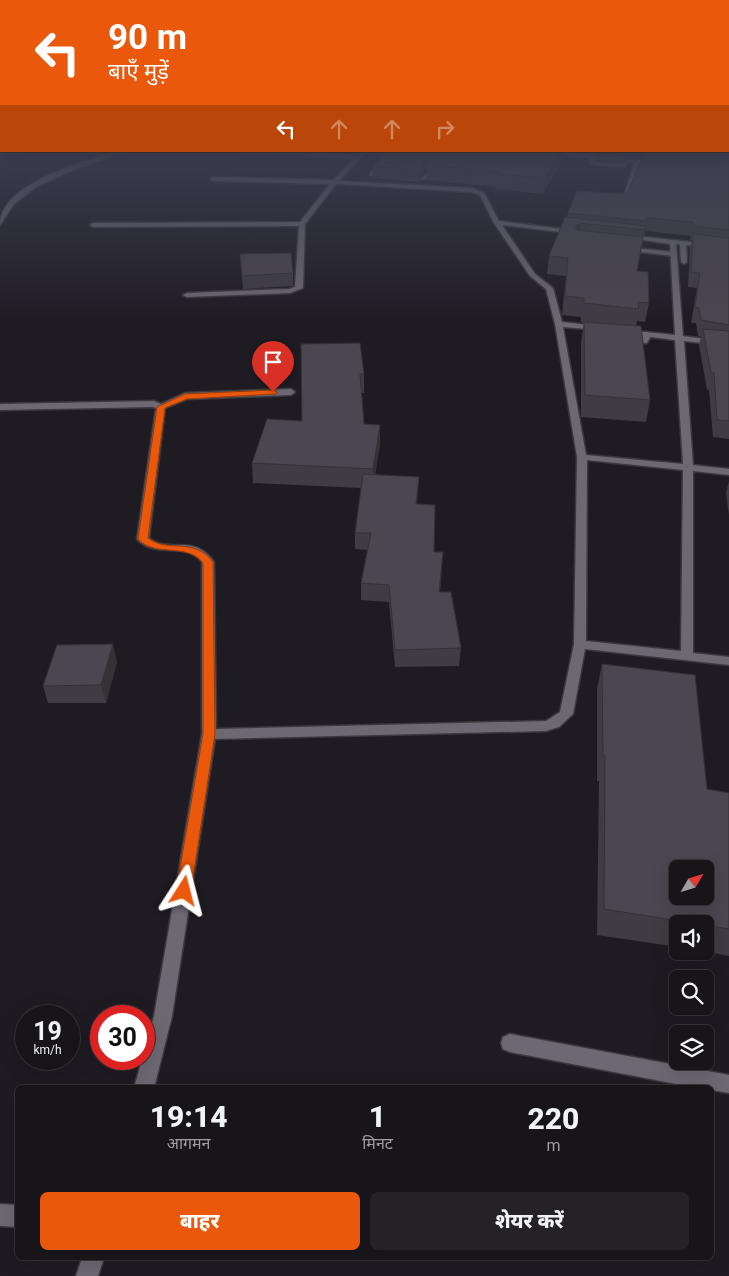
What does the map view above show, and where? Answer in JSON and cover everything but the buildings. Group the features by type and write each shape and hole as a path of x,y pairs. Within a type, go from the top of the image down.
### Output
{"street":[{"path":"0,223 11,204"},
{"path":"187,295 300,288 302,224 318,204"},
{"path":"209,734 546,726 554,724 566,714 580,644 582,457 559,324 549,288 532,275 497,223 487,204"},
{"path":"497,223 585,233"},
{"path":"92,225 302,224"},
{"path":"614,236 729,248"},
{"path":"678,243 674,254 688,468 687,655"},
{"path":"678,243 684,262"},
{"path":"617,248 674,254"},
{"path":"559,324 608,330"},
{"path":"618,331 729,344"},
{"path":"615,341 638,342 646,339 648,334"},
{"path":"0,407 154,404 161,407 185,396 291,392"},
{"path":"145,1085 163,1016 209,734 208,562 201,554 192,550 151,545 143,539 161,407"},
{"path":"582,457 729,472"},
{"path":"580,644 729,661"},
{"path":"510,1042 729,1084"},
{"path":"0,1215 15,1216"},
{"path":"87,1276 92,1260"}],"route":[{"path":"184,891 209,734 208,562 201,554 192,550 151,545 147,544 143,539 161,407 185,396 273,392"}]}
